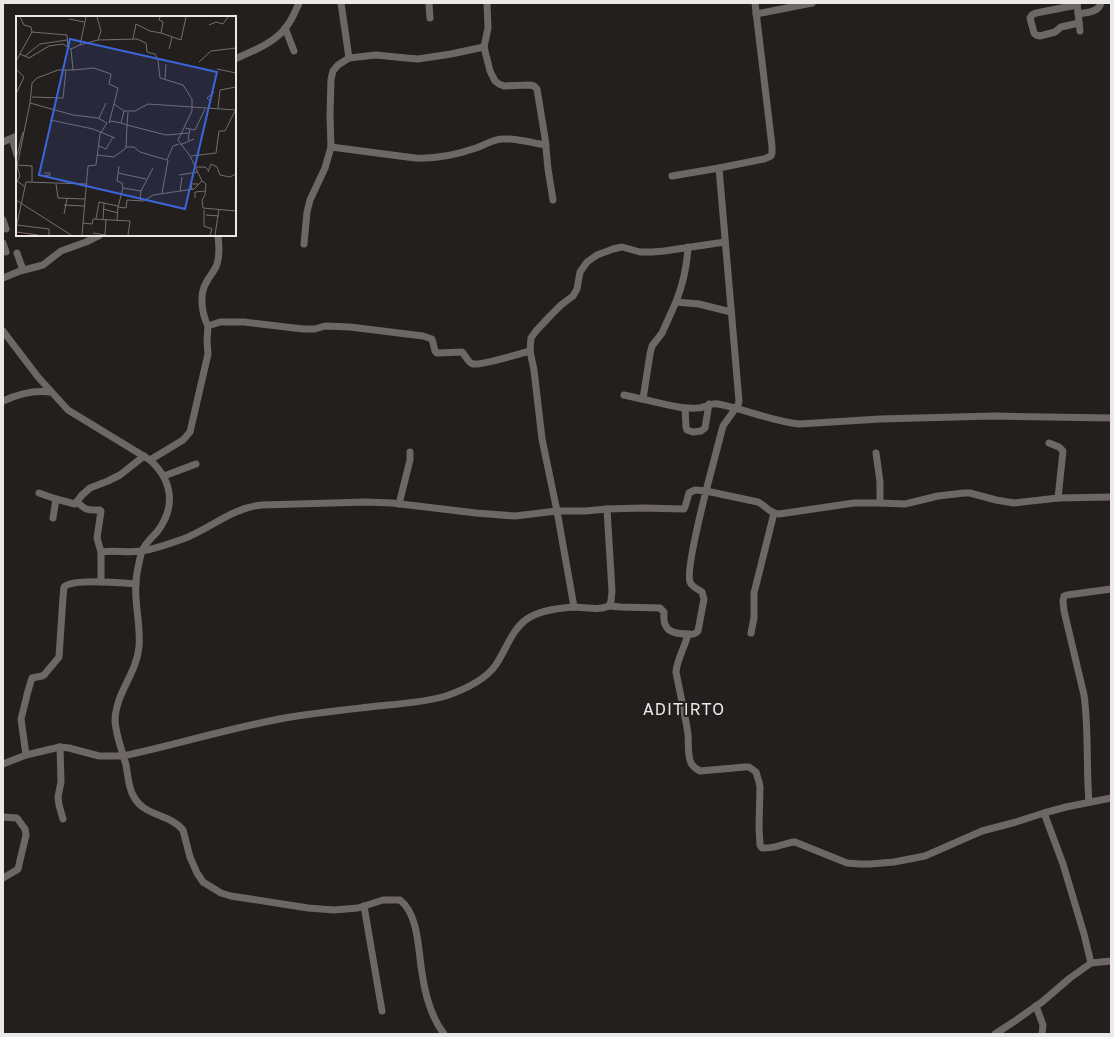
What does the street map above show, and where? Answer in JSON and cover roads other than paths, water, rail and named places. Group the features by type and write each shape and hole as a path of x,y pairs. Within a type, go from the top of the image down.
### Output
{"street":[{"path":"236,59 271,41 289,24 299,3"},
{"path":"341,3 348,58"},
{"path":"429,3 430,18"},
{"path":"487,3 488,28 484,47 490,71 495,81 504,86 530,85 537,89 553,200"},
{"path":"672,176 764,160 771,156 772,146 755,3"},
{"path":"756,14 812,3"},
{"path":"1078,14 1096,10 1100,7 1101,3"},
{"path":"1079,24 1061,28 1055,32 1040,36 1034,33 1030,18 1036,13 1077,4 1080,31"},
{"path":"285,28 294,51"},
{"path":"304,244 308,206 325,168 331,147 330,82 333,71 338,65 348,58 376,55 418,58 451,54 484,47"},
{"path":"3,142 14,137 16,149"},
{"path":"331,147 415,158 437,158 479,148 491,142 502,139 546,145"},
{"path":"3,764 26,755 60,747 75,749 99,756 123,756 279,719 338,710 408,703 445,696 461,690 483,677 495,666 513,635 527,619 553,609 574,607 592,609 609,606 660,608 664,612 665,625 668,629 678,633 692,635 696,633 698,631 703,606 703,595 702,592 691,584 691,558 706,491 723,426 739,401 719,168"},
{"path":"3,220 6,229"},
{"path":"3,278 23,270 43,265 61,250 86,242 98,236"},
{"path":"39,493 73,504 77,502 90,488 120,475 147,458 183,440 190,432 208,354 208,326 204,316 203,295 205,284 217,265 219,250 218,236"},
{"path":"574,607 557,511 542,439 534,370 530,351 531,338 561,305 573,296 577,289 580,272 587,262 597,255 622,247 640,252 652,252 725,242"},
{"path":"3,243 6,252"},
{"path":"643,399 652,346 662,333 682,287 688,247"},
{"path":"17,253 23,270"},
{"path":"676,302 699,304 731,312"},
{"path":"208,326 220,322 244,322 303,329 325,326 350,327 423,336 432,339 437,353 462,352 468,361 473,364 484,363 530,351"},
{"path":"3,331 21,356 68,410 156,465 164,476 170,496 165,520 141,551 136,584 140,627 139,647 135,667 118,701 115,719 118,737 134,797 145,809 172,821 183,830 190,857 197,873 203,882 221,893 231,896 308,908 339,910 351,909 383,900 400,900 408,908 415,927 428,1001 444,1034"},
{"path":"3,401 32,392 51,392"},
{"path":"624,395 685,408 703,407 709,404 717,404 789,423 799,424 880,419 986,416 1111,418"},
{"path":"685,408 687,430 693,432 701,431 706,427 709,404"},
{"path":"1049,443 1058,447 1062,451 1058,498"},
{"path":"399,504 410,460 410,452"},
{"path":"876,453 880,482 880,503"},
{"path":"164,476 196,464"},
{"path":"101,552 141,551 155,548 183,539 223,518 252,506 268,504 366,502 514,516 557,511 607,509 643,508 681,510 686,507 689,493 695,490 758,502 774,514 792,513 845,504 905,504 938,496 964,493 970,493 996,500 1014,502 1058,498 1111,497"},
{"path":"53,518 56,499"},
{"path":"77,502 85,510 100,510 98,538 101,552 101,582"},
{"path":"607,509 612,592 609,606"},
{"path":"751,633 754,618 754,593 774,514"},
{"path":"26,755 21,723 28,691 32,678 44,675 59,657 62,597 64,588 66,585 73,583 101,582 136,584"},
{"path":"1089,802 1087,784 1086,708 1063,601 1064,596 1067,595 1111,589"},
{"path":"688,634 685,646 676,665 676,672 688,737 690,761 694,768 700,770 745,767 751,768 756,772 760,788 759,827 760,845 762,848 795,842 847,863 860,864 894,862 925,856 982,830 1016,822 1066,807 1111,798"},
{"path":"60,747 61,782 58,797 63,819"},
{"path":"1044,813 1063,864 1091,963"},
{"path":"3,817 17,818 25,829 26,835 18,869 3,878"},
{"path":"364,906 382,1011"},
{"path":"995,1034 1042,1002 1091,963 1111,962"},
{"path":"1036,1006 1042,1025 1042,1034"}],"district":[{"name":"ADITIRTO","path":"684,709"}]}
